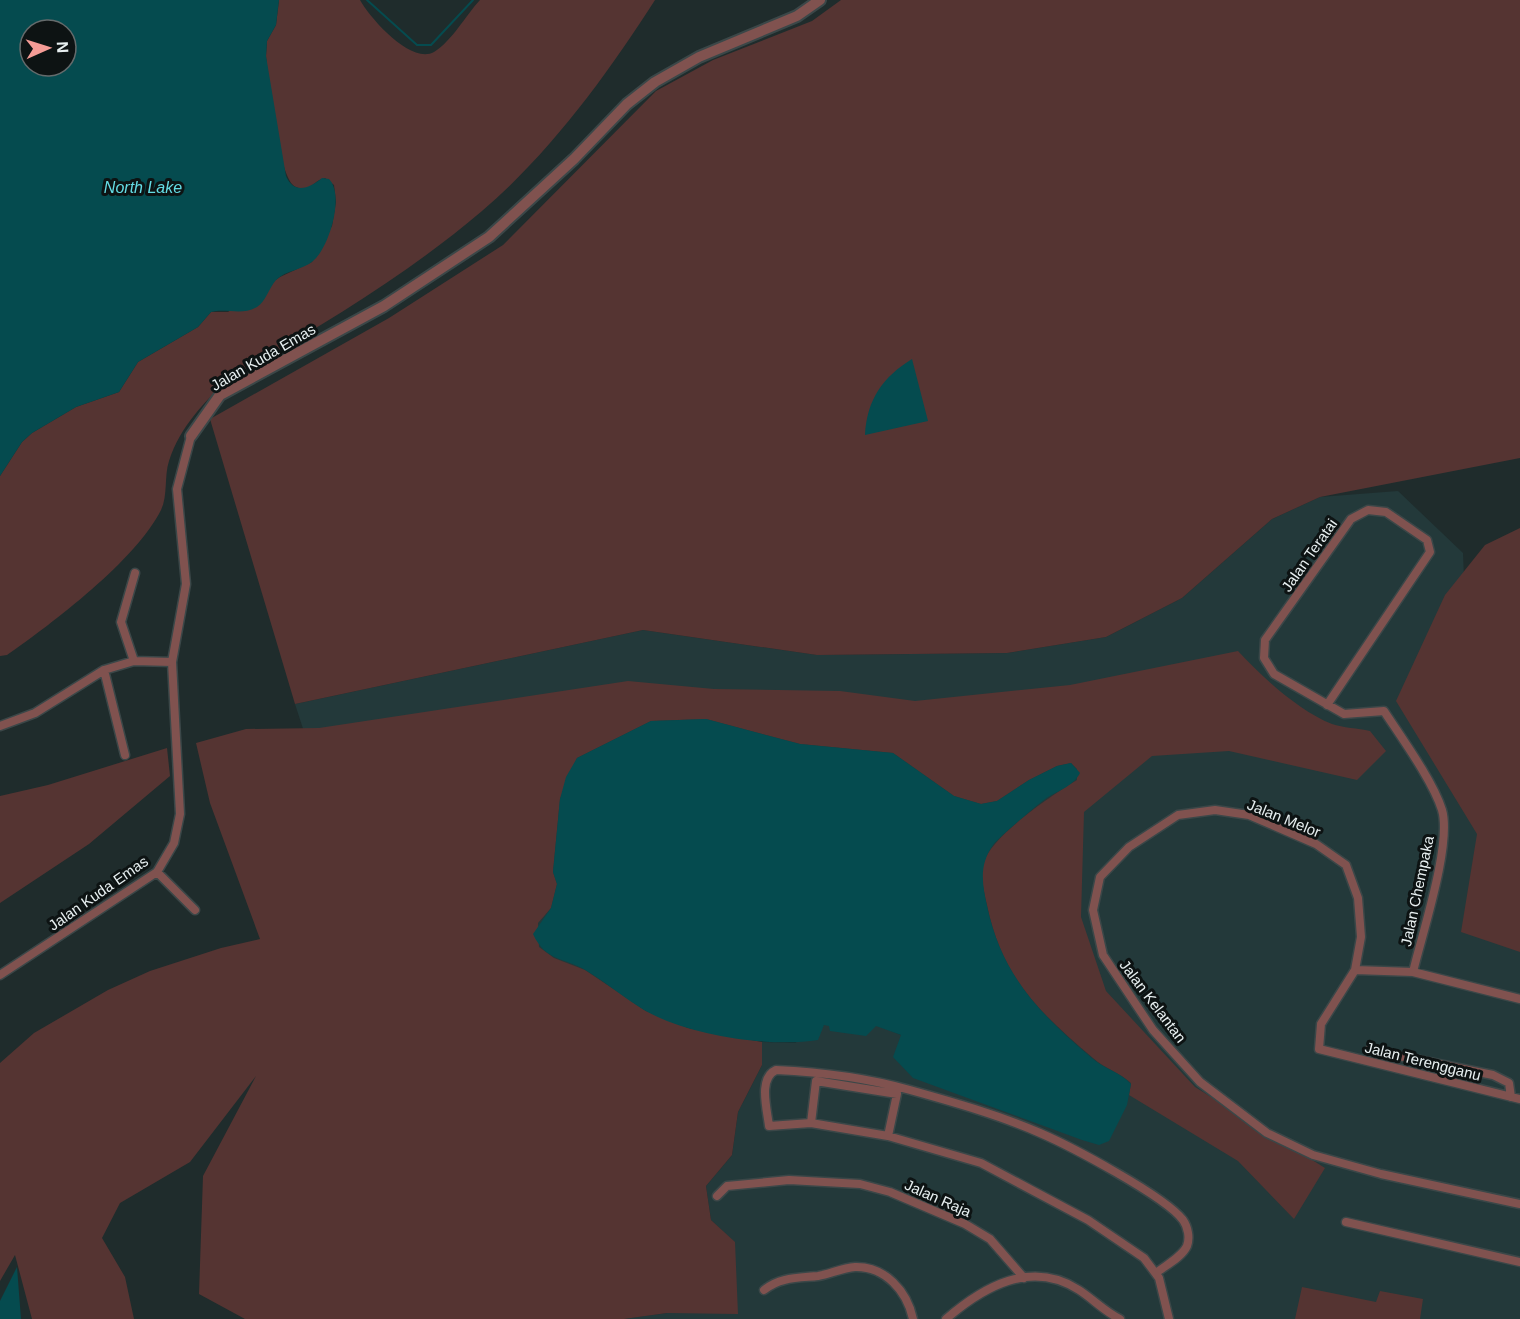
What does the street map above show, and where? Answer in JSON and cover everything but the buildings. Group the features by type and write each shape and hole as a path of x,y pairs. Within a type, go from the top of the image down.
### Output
{"street":[{"name":"Jalan Kuda Emas","path":"0,975 157,873 174,843 180,814 172,662 186,584 177,489 191,436 220,395 384,306 489,237 574,159 627,104 656,82 699,57 797,16 820,0"},
{"name":"Jalan Teratai","path":"1368,510 1386,512 1427,540 1430,552 1327,705 1274,674 1264,658 1265,640 1351,519 1368,510"},
{"path":"134,661 121,622 135,573"},
{"path":"0,726 35,713 104,670 134,661 172,662"},
{"path":"104,670 125,755"},
{"name":"Jalan Chempaka","path":"1327,705 1344,714 1384,711 1414,757 1442,810 1445,840 1413,972"},
{"name":"Jalan Melor","path":"1129,848 1178,815 1215,810 1249,815 1316,844 1346,865 1358,898 1361,937 1355,970 1321,1024 1320,1049"},
{"name":"Jalan Kelantan","path":"1129,848 1100,877 1093,910 1103,955 1154,1030 1200,1082 1267,1133 1314,1155 1381,1174 1520,1204"},
{"path":"157,873 195,910"},
{"path":"1355,970 1413,972 1520,999"},
{"name":"Jalan Terengganu","path":"1320,1049 1516,1098"},
{"path":"1369,1050 1493,1075 1509,1083 1516,1098"},
{"path":"1156,1273 1182,1253 1186,1247 1188,1238 1184,1221 1175,1211 1141,1189 1039,1132 908,1089 842,1076 776,1070 769,1073 766,1080 769,1126 811,1122 888,1136 981,1164 1088,1220 1144,1258 1156,1273 1163,1287 1169,1319"},
{"path":"811,1122 816,1081 897,1094 888,1136"},
{"name":"Jalan Raja","path":"717,1196 727,1186 789,1180 860,1184 890,1192 965,1224 990,1239 1024,1278"},
{"path":"1346,1222 1520,1262"},
{"path":"764,1290 786,1279 855,1267 871,1269 883,1273 893,1281 907,1303 913,1319"},
{"path":"946,1319 971,1297 994,1284 1024,1278 1046,1278 1078,1288 1120,1319"}],"shaded area":[{"path":"279,0 360,0 392,38 414,52 425,54 441,47 480,0 655,0 597,84 554,139 482,211 393,279 232,377 212,395 194,415 180,437 169,461 161,510 133,549 92,589 47,626 7,655 0,656 0,476 22,442 32,433 76,407 119,392 138,362 198,327 211,312 228,312 280,277 312,262 332,226 336,202 334,185 325,178 305,188 296,187 284,167 279,148 266,56 267,41 276,25"},
{"path":"841,0 1520,0 1520,458 1320,497 1272,519 1182,598 1106,637 1007,653 817,655 643,630 295,704 210,419 389,318 503,245 656,91 713,60 812,21"},
{"path":"1398,491 1463,553 1470,731 1520,838 1520,1319 623,1319 667,1313 735,1243 711,1220 706,1186 732,1155 738,1112 762,1065 762,1042 795,1043 824,1025 876,1025 901,1035 1060,1028 384,978 295,704 643,630 817,655 1007,653 1106,637 1182,598 1272,519 1320,497"},
{"path":"1520,528 1520,952 1461,932 1477,834 1396,701 1445,595 1485,545"},
{"path":"1238,651 1258,672 1307,711 1332,724 1370,731 1386,751 1357,780 1229,751 1152,756 1084,812 1081,917 1106,991 1195,1087 1325,1168 1294,1219 1238,1161 1129,1095 1131,1083 1098,1062 1040,1009 1025,992 1002,953 985,895 982,880 983,864 988,853 1010,829 1038,806 1077,780 1077,769 1071,763 1057,766 1029,780 997,801 981,804 954,796 893,753 800,744 706,719 651,721 577,758 560,799 553,872 557,884 551,908 538,923 539,947 554,958 585,970 646,1011 688,1028 762,1042 762,1065 738,1112 732,1155 706,1186 711,1220 735,1242 738,1314 667,1313 624,1319 245,1319 199,1294 203,1176 256,1076 190,1162 120,1203 102,1238 125,1277 134,1319 32,1319 15,1255 0,1281 0,1063 34,1033 108,990 150,971 221,948 260,939 210,803 196,743 246,729 319,728 628,681 714,689 840,691 915,701 1070,685"},
{"path":"167,748 170,776 89,844 0,903 0,796 48,785"},
{"path":"1302,1287 1376,1302 1380,1291 1423,1299 1420,1319 1295,1319"}],"water":[{"name":"North Lake","path":"0,0 279,0 276,25 267,41 266,56 286,176 293,186 298,188 312,185 322,178 329,179 336,197 333,221 319,254 309,264 276,280 257,307 246,311 211,312 198,327 138,362 119,392 76,407 32,433 22,442 0,476"},
{"path":"912,359 928,421 865,435 869,410 878,390 893,373"},
{"path":"706,719 800,744 893,753 954,796 981,804 997,801 1029,780 1057,766 1071,763 1080,773 1077,778 1040,803 993,845 985,860 983,882 987,906 1002,953 1026,992 1056,1026 1074,1042 1098,1062 1131,1084 1127,1105 1109,1141 1099,1145 1082,1140 913,1078 893,1057 901,1035 876,1026 866,1036 830,1031 829,1026 824,1025 818,1040 798,1042 753,1041 705,1033 662,1019 644,1010 587,971 556,958 544,950 533,934 551,908 557,884 553,872 560,799 566,777 577,758 651,721"},
{"path":"17,1267 21,1319 0,1319 0,1301"}],"waterway":[{"path":"367,0 417,45 431,45 473,0"}]}
